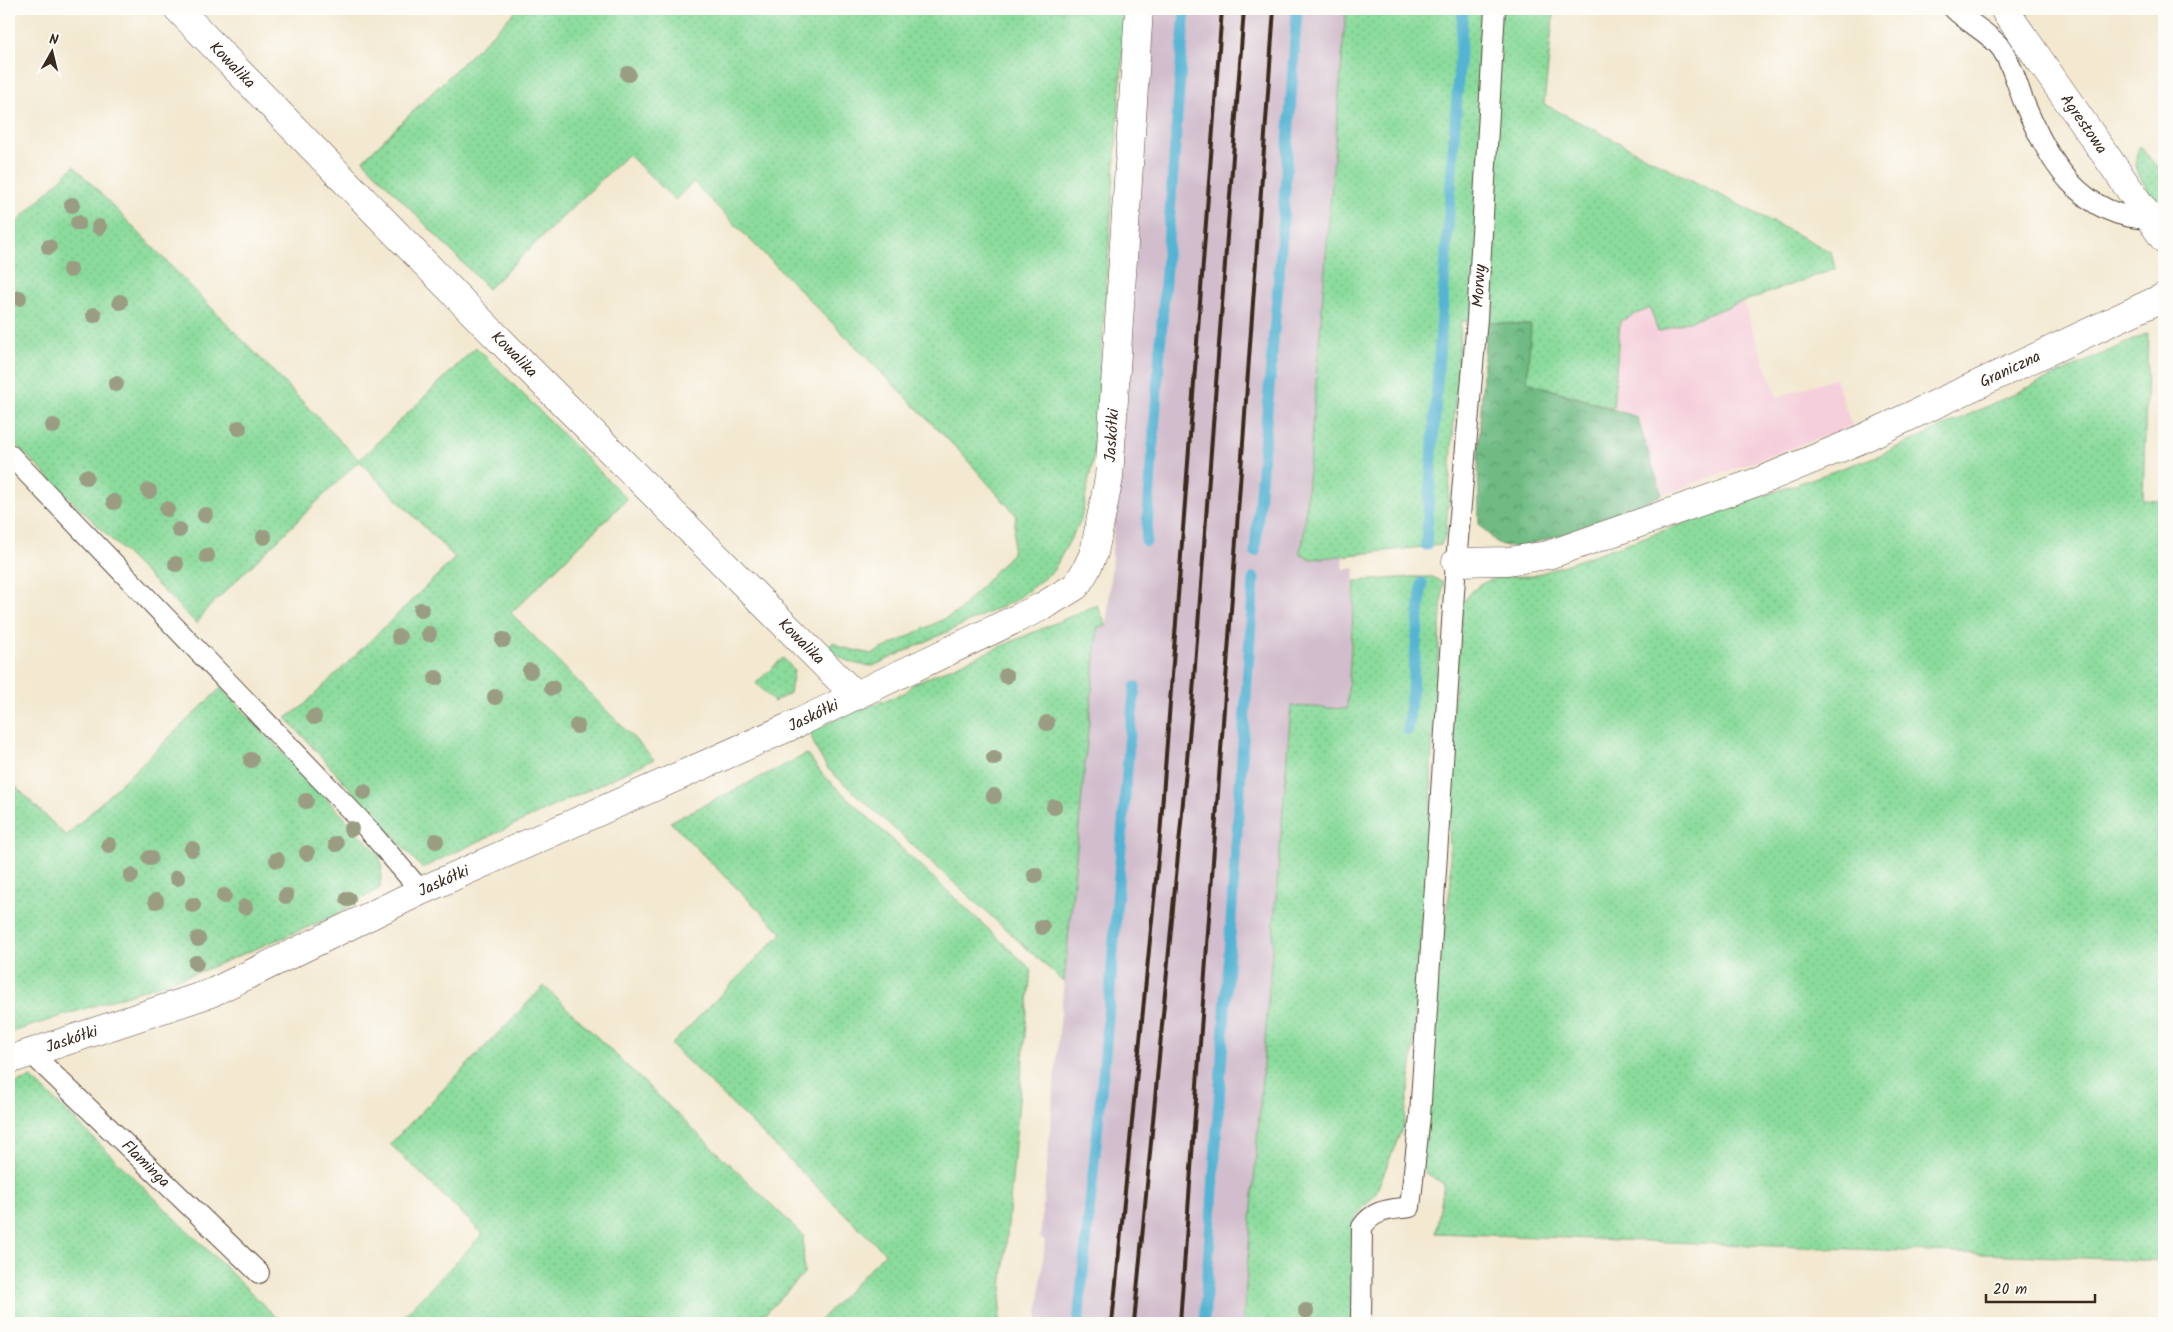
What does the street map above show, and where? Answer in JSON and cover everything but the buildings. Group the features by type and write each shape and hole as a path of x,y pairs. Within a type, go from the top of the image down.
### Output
{"street":[{"name":"Kowalika","path":"178,9 483,323 856,696"},
{"name":"Jaskółki","path":"20,1057 211,993 421,891 856,696 1064,595 1076,586 1094,553 1109,478 1140,9"},
{"name":"Agrestowa","path":"2004,9 2158,229"},
{"name":"Graniczna","path":"1456,562 1508,561 1548,555 1760,481 1857,441 2164,297"}],"lane":[{"name":"Morwy","path":"1361,1323 1362,1227 1369,1218 1381,1211 1410,1208 1420,1116 1456,562 1477,319 1495,9"},
{"path":"1954,9 2001,48 2038,137 2066,181 2086,197 2114,212 2158,229"},
{"path":"9,454 360,820 421,891"},
{"name":"Flaminga","path":"20,1057 259,1273"}],"shaded area":[{"path":"1150,9 1346,9 1303,542 1341,537 1344,570 1355,568 1347,709 1291,706 1243,1323 1037,1323 1045,1240 1040,1238 1091,689 1098,626 1107,626"},
{"path":"1743,302 1777,397 1835,378 1852,426 1662,495 1637,417 1613,408 1620,321 1650,308 1658,332"}],"green space":[{"path":"518,9 1126,9 1094,454 1081,520 1053,571 1016,600 873,666 860,665 844,659 828,647 834,642 840,647 872,654 958,612 1012,553 1016,515 961,453 693,182 675,200 628,154 488,289 363,160"},
{"path":"1346,9 1554,9 1544,104 1831,252 1835,269 1658,332 1650,308 1620,321 1613,408 1527,382 1530,325 1461,321 1446,533 1441,545 1312,559 1299,553 1303,542"},
{"path":"2140,146 2164,176 2164,212 2147,189 2138,172 2136,155"},
{"path":"74,166 359,460 476,347 627,499 511,613 654,759 422,868 286,718 302,707 455,558 359,461 205,611 197,624 9,438 9,230"},
{"path":"1486,322 1531,325 1527,382 1637,417 1662,495 1561,535 1516,548 1498,544 1479,524 1478,458"},
{"path":"2148,333 2143,500 2164,501 2164,1261 1436,1233 1444,1184 1425,1173 1418,1162 1428,1001 1440,963 1451,880 1447,769 1463,603 1470,594 1485,582 1502,577 1533,576 1880,455"},
{"path":"1433,577 1443,583 1431,766 1432,848 1424,905 1412,1064 1404,1124 1375,1195 1354,1218 1352,1323 1243,1323 1291,706 1347,709 1355,581"},
{"path":"1097,605 1107,626 1098,627 1064,982 827,768 815,747 810,732 832,721 906,692 913,684"},
{"path":"783,658 794,670 790,693 774,702 756,683"},
{"path":"221,688 379,854 382,866 380,888 330,918 202,971 9,1033 9,780 66,836"},
{"path":"807,754 823,775 1031,969 999,1323 817,1323 885,1253 671,1045 782,933 670,822"},
{"path":"544,986 803,1235 804,1274 756,1323 397,1323 483,1234 390,1144"},
{"path":"32,1078 282,1323 9,1323 9,1085"}],"waterway":[{"path":"1146,541 1185,9"},
{"path":"1255,551 1280,262 1297,9"},
{"path":"1426,545 1463,9"},
{"path":"1204,1323 1254,578"},
{"path":"1408,730 1422,583"},
{"path":"1078,1323 1106,1044 1135,687"}],"railway":[{"path":"1112,1323 1159,849 1222,9"},
{"path":"1134,1323 1192,706 1244,9"},
{"path":"1180,1323 1274,9"}]}
